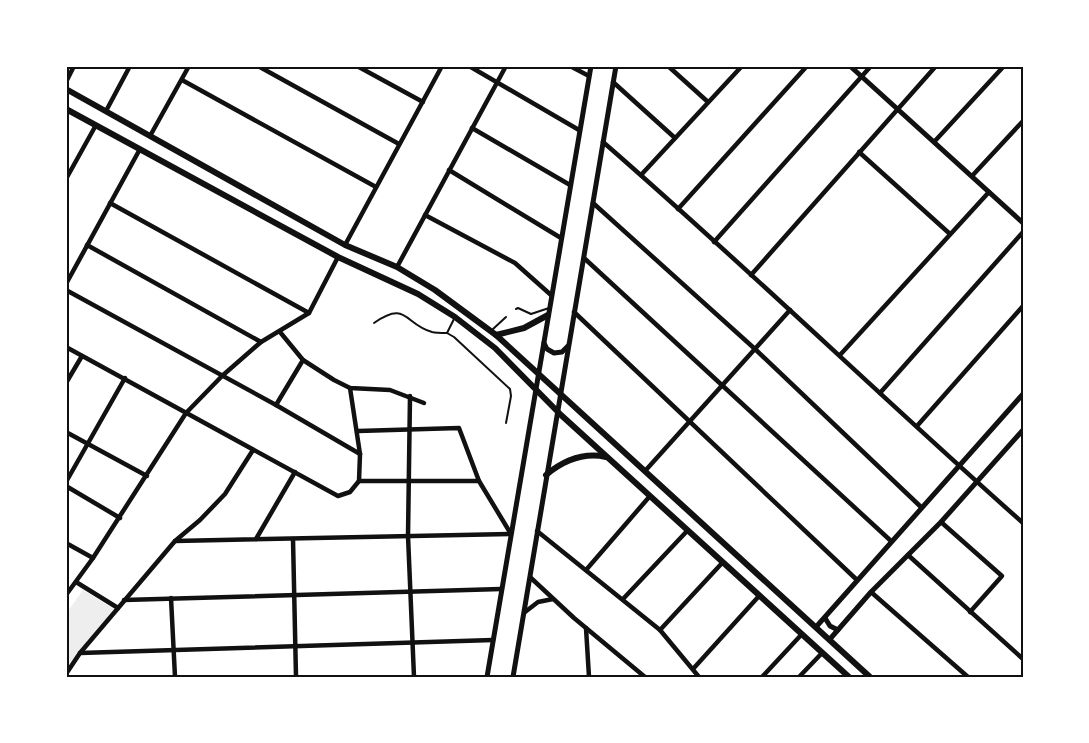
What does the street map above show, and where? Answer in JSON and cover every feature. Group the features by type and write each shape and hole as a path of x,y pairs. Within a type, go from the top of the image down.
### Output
{"main road":[{"path":"66,89 345,245 397,267 435,290 494,333 870,677"},
{"path":"66,109 338,257 418,294 455,317 495,348 557,410 849,677"},
{"path":"494,333 524,328 548,312"},
{"path":"546,475 557,465 570,459 584,455 608,457"}],"street":[{"path":"66,82 74,66"},
{"path":"106,111 130,66"},
{"path":"150,136 189,66"},
{"path":"258,66 399,144"},
{"path":"357,66 423,102"},
{"path":"345,245 442,66"},
{"path":"469,66 579,130"},
{"path":"397,267 506,66"},
{"path":"570,66 589,76"},
{"path":"486,677 591,66"},
{"path":"513,677 616,66"},
{"path":"668,66 708,102"},
{"path":"641,175 741,66"},
{"path":"678,209 807,66"},
{"path":"850,66 1023,223"},
{"path":"714,242 871,66"},
{"path":"751,275 936,66"},
{"path":"934,142 1004,66"},
{"path":"182,80 376,187"},
{"path":"613,82 675,138"},
{"path":"972,176 1023,121"},
{"path":"66,179 96,125"},
{"path":"472,128 570,184"},
{"path":"603,142 840,355 976,483 1022,519"},
{"path":"66,284 140,149"},
{"path":"859,152 950,234"},
{"path":"449,170 561,237"},
{"path":"840,355 989,192"},
{"path":"111,203 309,313"},
{"path":"594,203 755,348 921,507"},
{"path":"425,215 515,263 551,295"},
{"path":"880,393 1023,232"},
{"path":"87,246 261,342"},
{"path":"66,595 120,518 186,413 222,376 261,342 309,313 338,257"},
{"path":"584,258 891,541"},
{"path":"66,290 276,405 360,454"},
{"path":"917,426 1023,306"},
{"path":"645,471 790,310"},
{"path":"574,312 857,580"},
{"path":"280,332 303,360 350,388 390,390 424,403"},
{"path":"544,341 547,349 554,353 564,351 568,344"},
{"path":"66,346 338,496 350,492 359,481 358,431 350,388"},
{"path":"66,383 82,356"},
{"path":"276,405 303,360"},
{"path":"120,518 66,484 125,378"},
{"path":"816,627 1023,394"},
{"path":"410,396 408,536 414,677"},
{"path":"358,431 455,427 461,431 479,481 511,534"},
{"path":"830,639 871,592 941,522 1023,430"},
{"path":"66,432 147,476"},
{"path":"66,674 80,653 175,541 200,520 225,494 253,450"},
{"path":"256,539 295,472"},
{"path":"359,481 479,481"},
{"path":"586,570 650,496"},
{"path":"941,522 1002,576 970,612"},
{"path":"623,599 688,530"},
{"path":"537,531 660,630 699,677"},
{"path":"175,541 511,534"},
{"path":"293,538 296,677"},
{"path":"66,543 93,558"},
{"path":"908,555 1023,659"},
{"path":"660,630 723,562"},
{"path":"531,578 645,677"},
{"path":"76,582 118,608"},
{"path":"124,600 501,589"},
{"path":"871,592 968,677"},
{"path":"693,669 759,596"},
{"path":"171,598 175,677"},
{"path":"525,612 538,602 553,599"},
{"path":"825,618 830,626 838,630"},
{"path":"586,628 588,677"},
{"path":"762,677 802,634"},
{"path":"80,653 174,652 493,640"},
{"path":"799,677 822,653"}],"lane":[{"path":"516,309 531,314 548,312"},
{"path":"374,322 387,314 401,313 433,333 447,333 454,337 510,389 511,396 506,423"},
{"path":"447,333 455,317"},
{"path":"494,333 506,317"}],"shaded area":[{"path":"83,590 114,609 66,670 66,614"}]}
